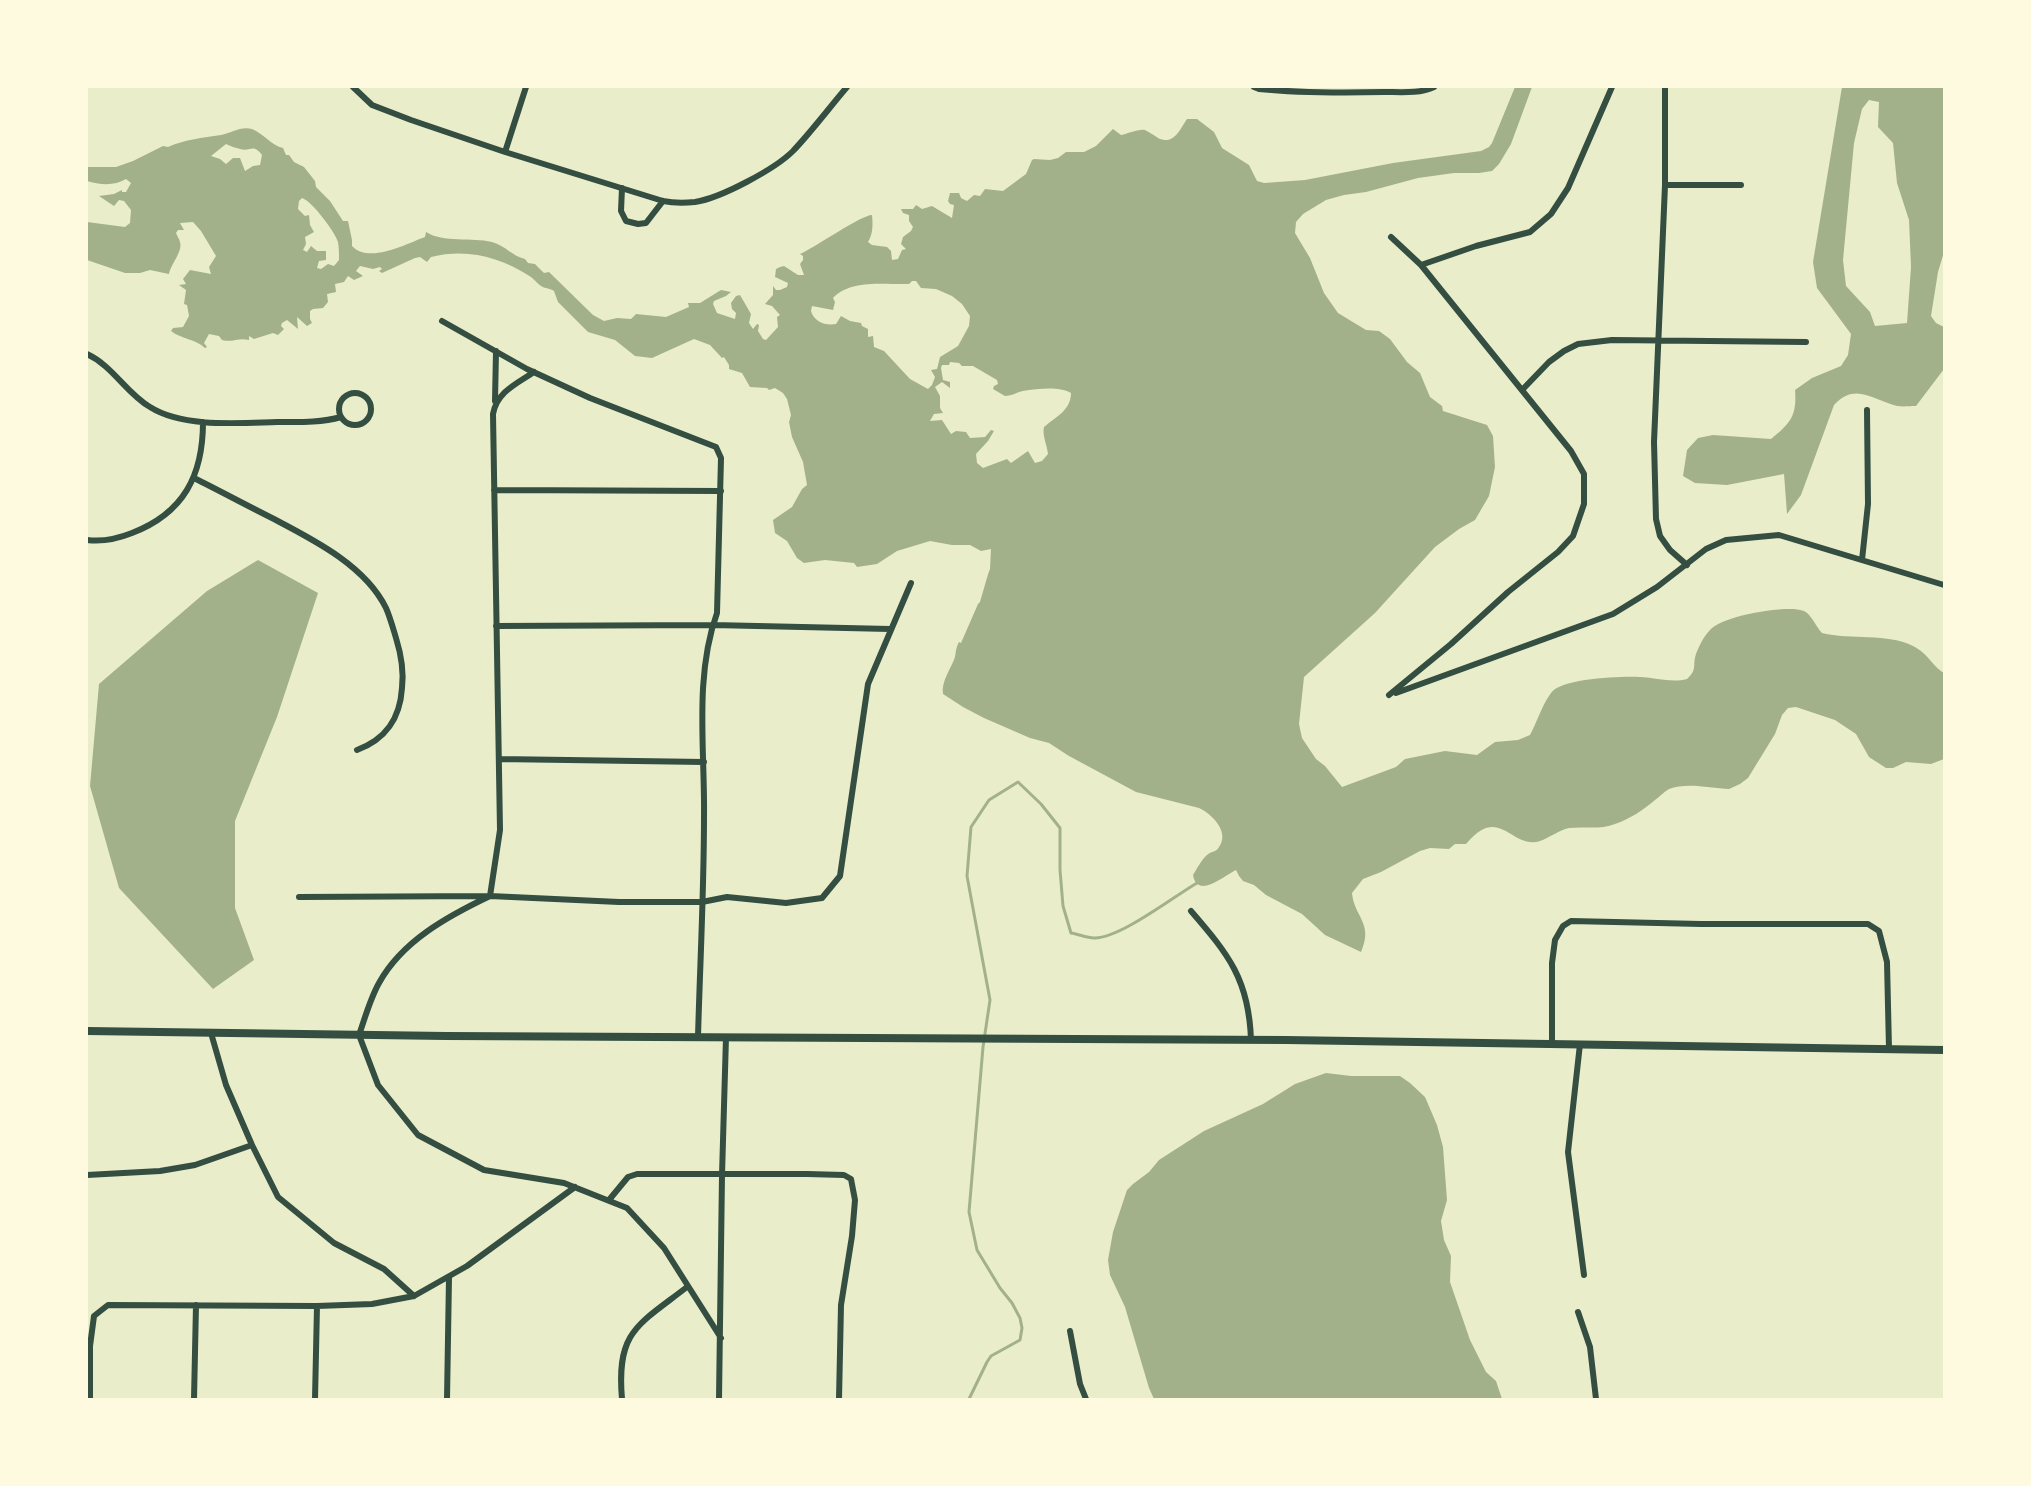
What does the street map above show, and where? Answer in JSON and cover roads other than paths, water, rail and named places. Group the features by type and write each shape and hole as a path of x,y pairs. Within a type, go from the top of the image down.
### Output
{"street":[{"path":"353,87 372,105 505,152 663,201 679,203 704,200 719,195 771,167 792,151 847,87"},
{"path":"505,152 526,87"},
{"path":"1254,87 1291,92 1414,91 1434,87"},
{"path":"1421,265 1476,246 1530,232 1551,214 1568,188 1612,87"},
{"path":"1665,87 1665,185 1653,442 1656,519 1660,536 1670,550 1687,565"},
{"path":"1665,185 1741,185"},
{"path":"622,188 621,211 626,221 631,224 646,223 663,201"},
{"path":"1392,237 1421,265 1572,451 1584,474 1584,504 1573,536 1558,552 1389,695 1613,614 1657,587 1706,549 1726,540 1779,535 1944,585"},
{"path":"442,321 534,372 590,398 716,447 722,458 717,613 709,637 704,684 698,1037"},
{"path":"1523,389 1549,362 1578,344 1612,340 1806,342"},
{"path":"490,896 500,830 492,421 495,401 496,351"},
{"path":"87,354 107,367 148,407 174,417 203,422 323,421 341,417"},
{"path":"495,401 509,388 534,372"},
{"path":"361,394 369,402 370,413 364,422 348,424 341,417 339,405 345,395 361,394"},
{"path":"1862,560 1868,504 1867,410"},
{"path":"87,540 109,540 148,527 164,517 180,501 194,478 203,446 203,422"},
{"path":"194,478 338,556 357,572 385,606 400,652 403,678 401,698 396,716 387,729 373,744 357,750"},
{"path":"494,490 721,491"},
{"path":"299,897 490,896 619,902 702,902 727,897 786,903 822,898 840,876 868,684 911,583"},
{"path":"496,626 713,625 890,629"},
{"path":"499,759 704,762"},
{"path":"490,896 462,909 410,944 389,967 378,985 359,1035 378,1085 418,1135 484,1170 564,1183 627,1208 664,1248 721,1338"},
{"path":"1191,911 1234,964 1249,1006 1251,1040"},
{"path":"1552,1044 1552,963 1555,940 1563,926 1571,921 1868,924 1879,931 1887,962 1889,1049"},
{"path":"87,1031 359,1035 1251,1040 1943,1050"},
{"path":"212,1033 226,1085 278,1197 334,1243 384,1269 414,1296"},
{"path":"719,1399 726,1037"},
{"path":"1580,1044 1568,1152 1584,1275"},
{"path":"87,1175 160,1171 195,1165 252,1145"},
{"path":"609,1200 628,1177 637,1174 844,1175 851,1179 855,1200 841,1305 839,1399"},
{"path":"90,1399 90,1346 94,1316 108,1305 317,1306 372,1304 414,1296 514,1233 575,1187"},
{"path":"447,1399 449,1276"},
{"path":"622,1399 621,1363 629,1338 639,1324 687,1287"},
{"path":"194,1399 196,1305"},
{"path":"315,1399 317,1306"},
{"path":"1578,1312 1590,1347 1596,1399"},
{"path":"1070,1331 1080,1384 1086,1399"}],"waterway":[{"path":"969,1399 991,1356 1020,1340 1022,1328 1020,1318 1012,1303 977,1250 969,1212 983,1047 990,1000 967,876 971,827 989,800 1018,782 1041,804 1060,828 1063,906 1071,933 1085,937 1094,938 1117,932 1197,883"}]}
